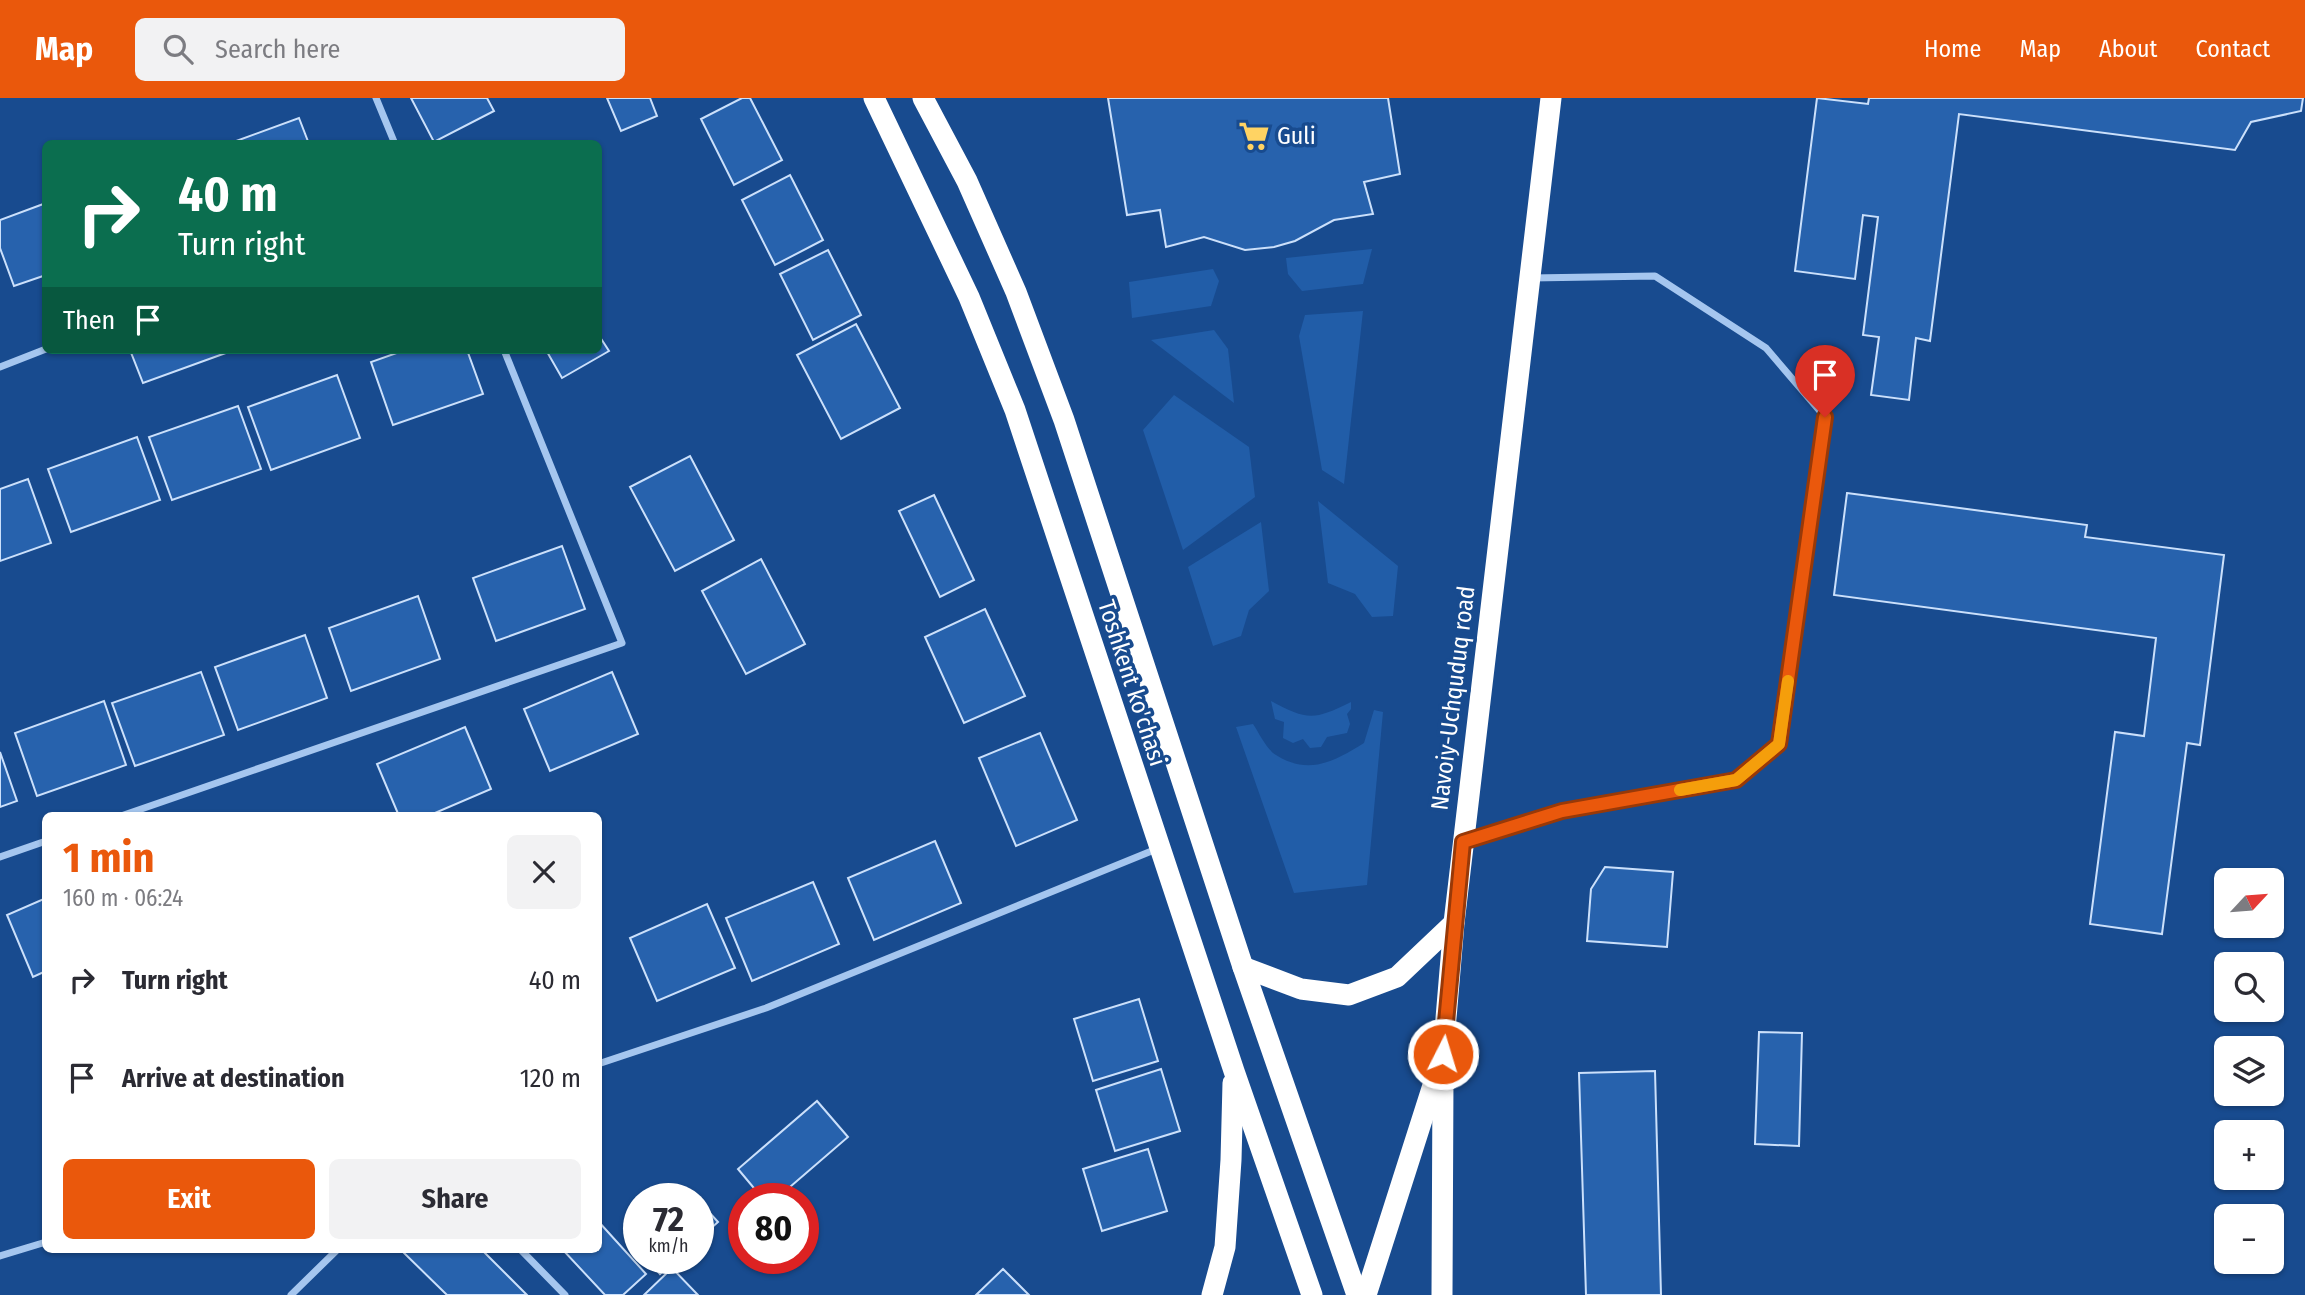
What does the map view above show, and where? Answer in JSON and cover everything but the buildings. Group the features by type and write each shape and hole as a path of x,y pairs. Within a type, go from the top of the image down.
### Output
{"highway":[{"name":"Toshkent ko'chasi","path":"874,98 969,297 1015,410 1159,848 1312,1295"},
{"name":"Toshkent ko'chasi","path":"923,98 978,206 1017,292 1050,381 1243,967 1357,1295"},
{"name":"Navoiy-Uchquduq road","path":"1366,1295 1443,1054 1463,842 1551,98"},
{"path":"1243,967 1301,989 1349,995 1397,977 1454,923"},
{"path":"1442,1295 1443,1054"},
{"path":"1212,1295 1225,1247 1234,1071"}],"street":[{"path":"376,98 393,140"},
{"path":"1463,842 1562,811 1736,780 1779,744 1825,417 1766,348 1655,276 1528,278"},
{"path":"0,367 42,351"},
{"path":"133,812 622,643 506,354"},
{"path":"0,857 42,842"},
{"path":"602,1063 766,1008 1159,848"},
{"path":"0,1256 42,1243"},
{"path":"291,1295 334,1253"},
{"path":"523,1253 565,1295"}],"shaded area":[{"path":"1372,249 1363,284 1302,291 1288,274 1286,258"},
{"path":"1213,269 1219,281 1211,306 1132,318 1129,282"},
{"path":"1363,311 1344,484 1322,470 1299,336 1305,315"},
{"path":"1214,330 1228,349 1234,403 1151,340"},
{"path":"1174,395 1249,447 1255,497 1183,550 1143,430"},
{"path":"1318,501 1398,566 1393,616 1372,617 1355,594 1328,583"},
{"path":"1261,522 1269,591 1249,610 1241,636 1213,646 1188,567"},
{"path":"1271,701 1293,712 1310,716 1328,713 1351,702 1351,709 1347,714 1350,724 1347,733 1327,737 1321,747 1310,748 1303,739 1293,743 1283,738 1284,722 1275,719"},
{"path":"1374,710 1383,712 1367,885 1294,893 1236,727 1253,724 1273,753 1288,761 1300,765 1322,764 1364,743"}],"slow traffic":[{"path":"1680,790 1736,780 1779,744 1788,681"}],"place":[{"name":"Guli","path":"1254,136"}],"route":[{"path":"1443,1054 1463,842 1562,811 1736,780 1779,744 1825,417"}]}
